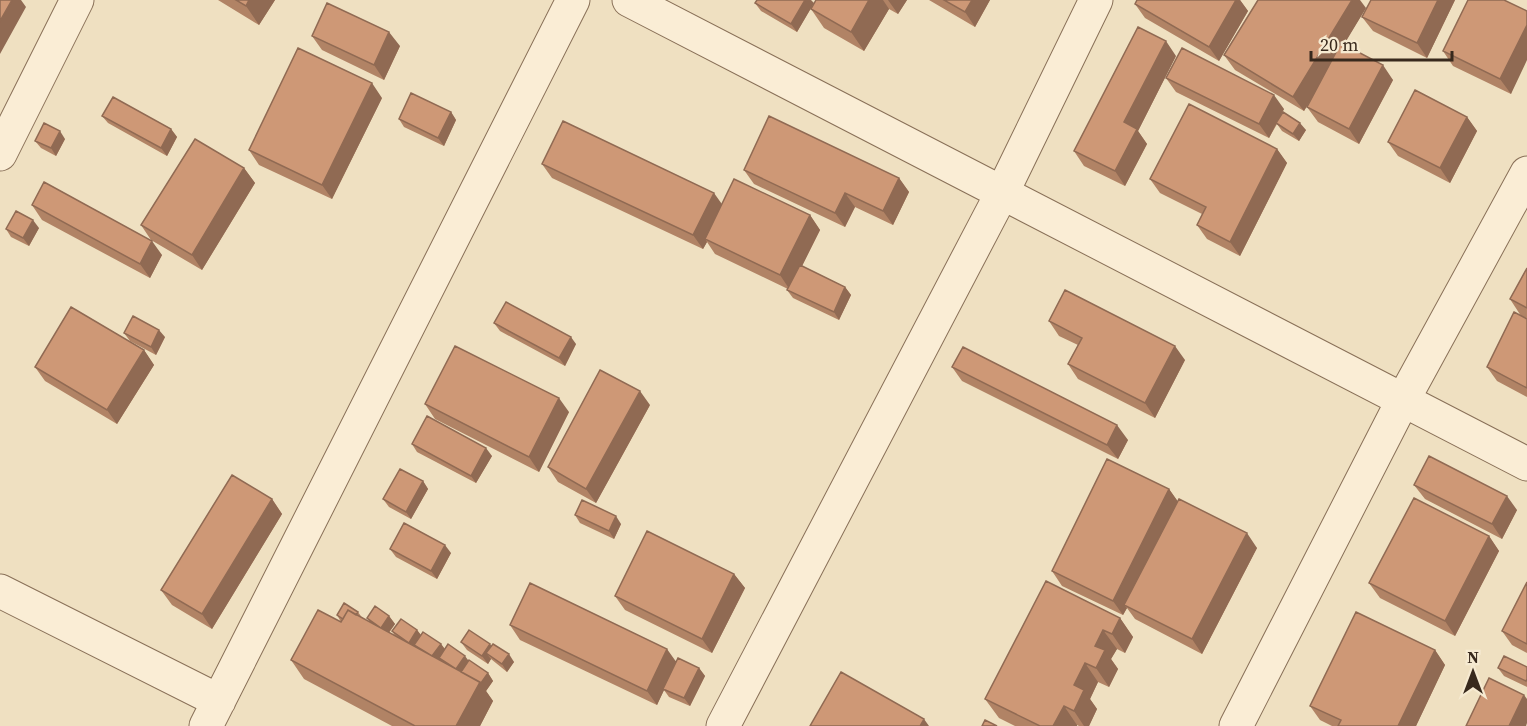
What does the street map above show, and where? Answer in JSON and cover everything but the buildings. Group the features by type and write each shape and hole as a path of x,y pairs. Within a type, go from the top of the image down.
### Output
{"street":[{"path":"0,154 77,0"},
{"path":"0,591 212,713 573,0"},
{"path":"628,0 1527,464"},
{"path":"723,726 1002,193 1096,0"},
{"path":"1236,726 1403,400 1527,173"}]}
